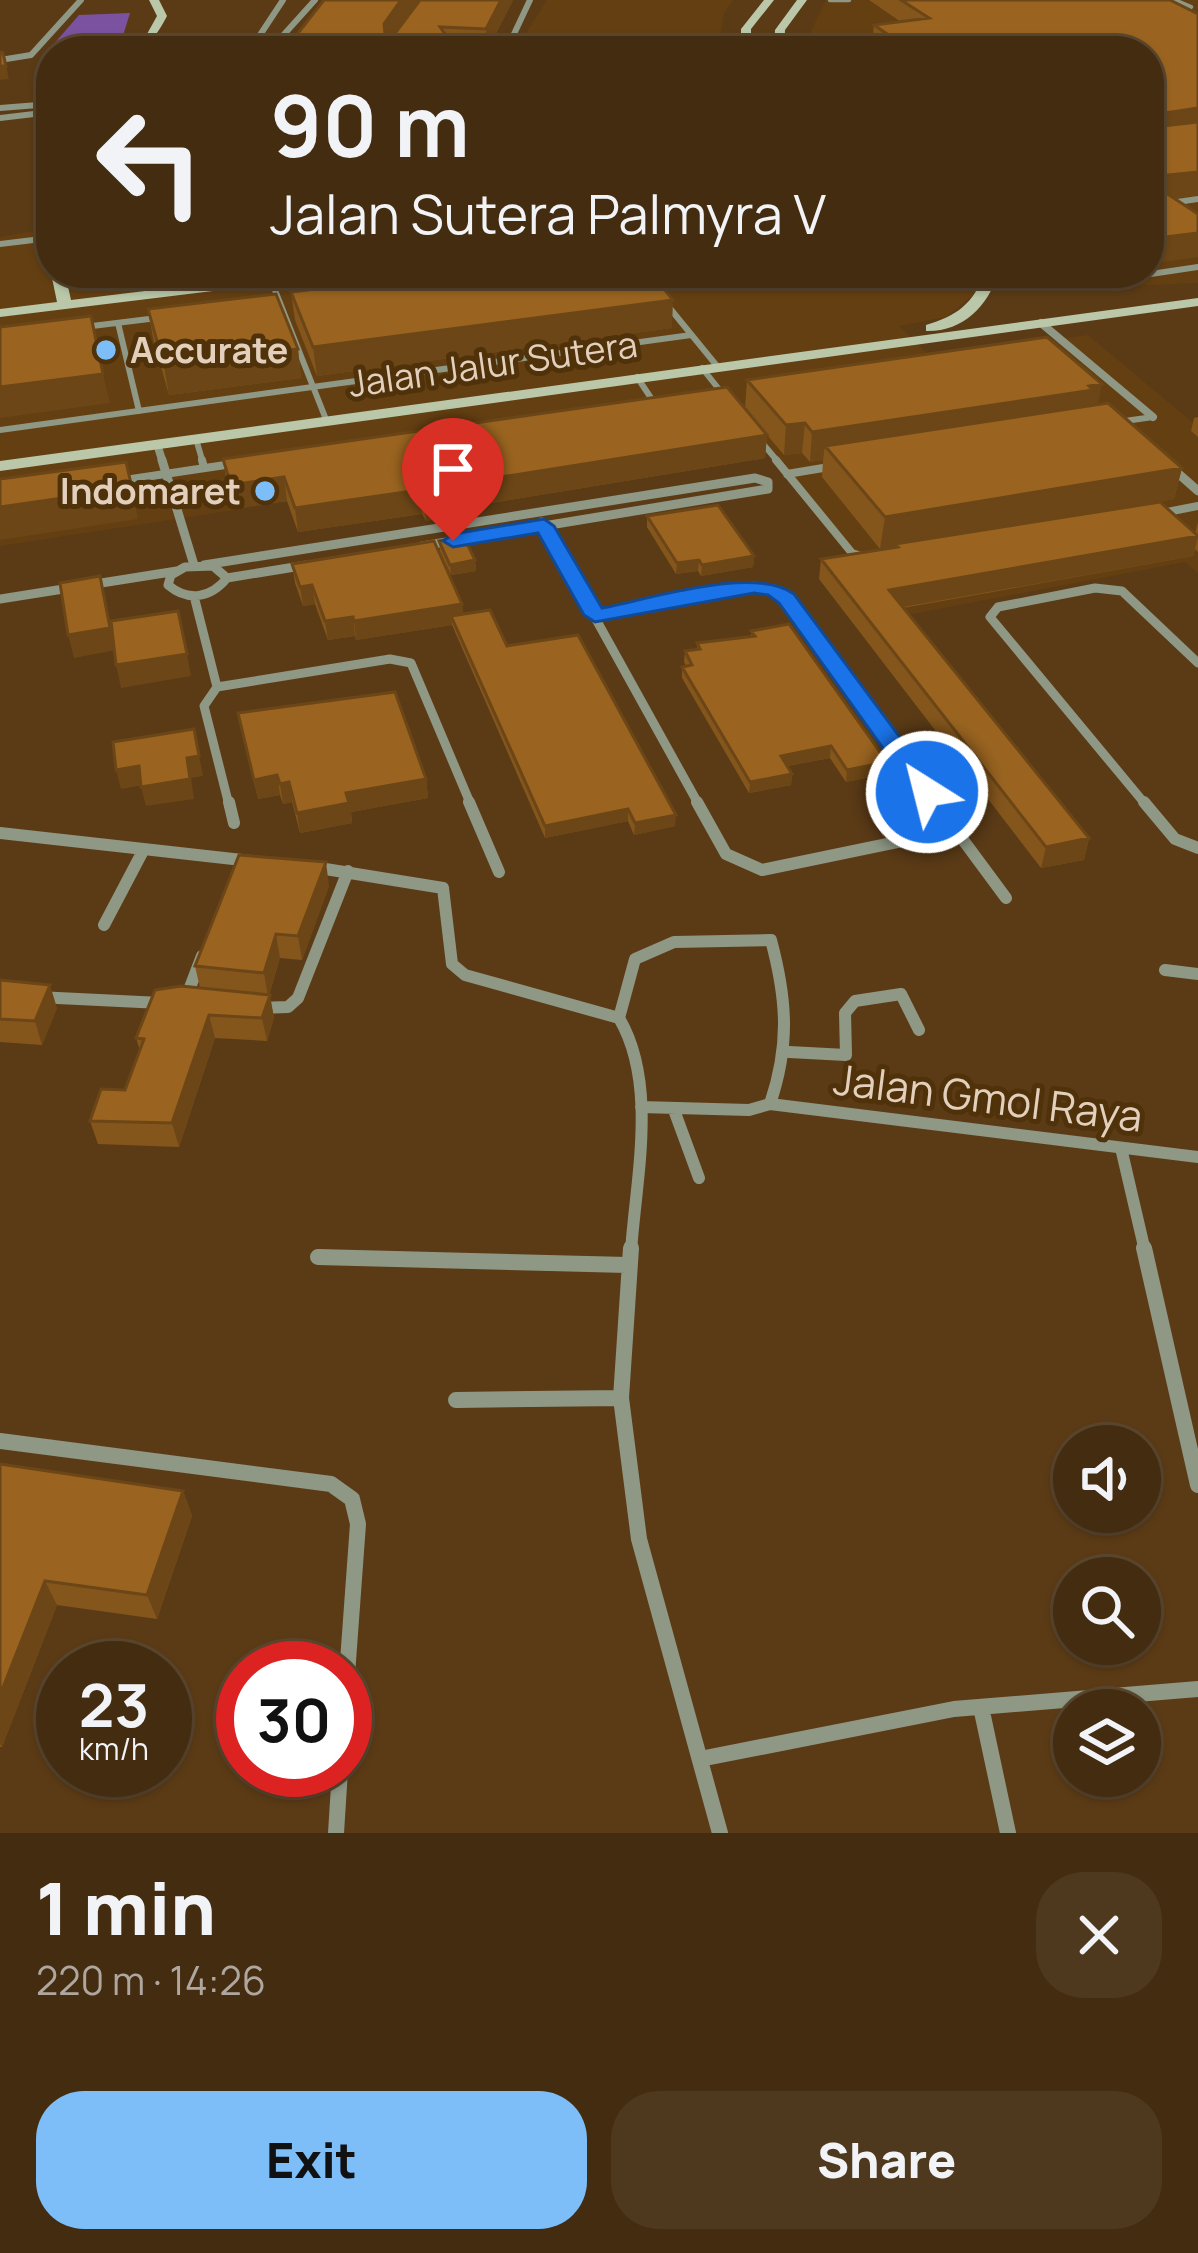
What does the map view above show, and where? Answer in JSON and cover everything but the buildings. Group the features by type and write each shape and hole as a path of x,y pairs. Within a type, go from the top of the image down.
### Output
{"main road":[{"path":"152,36 162,16 154,0"},
{"path":"746,36 746,29 769,0"},
{"path":"780,36 802,0"},
{"path":"61,288 65,306"},
{"path":"0,314 208,288"},
{"name":"Jalan Jalur Sutera","path":"782,356 949,322 985,298 987,288"},
{"name":"Jalan Jalur Sutera","path":"0,466 782,356 1018,333 1041,323 1196,303"}],"street":[{"path":"48,36 81,0"},
{"path":"261,36 284,0"},
{"path":"282,36 315,0"},
{"path":"513,36 530,0"},
{"path":"0,60 31,55 36,50"},
{"path":"0,108 36,106"},
{"path":"0,118 36,109"},
{"path":"1041,323 1153,417"},
{"path":"1103,407 1135,436"},
{"path":"157,445 199,565"},
{"path":"1166,463 1198,491"},
{"path":"0,599 755,478 769,482 768,489 408,548"},
{"path":"535,512 726,854 762,870 956,830"},
{"path":"177,571 168,580 170,590 194,596 213,592 227,578 317,563"},
{"path":"199,565 220,569 227,578"},
{"path":"595,615 754,586 774,589 787,599 1006,898"},
{"path":"1198,663 1133,597 1107,588 998,607 990,617 1174,839 1198,848"},
{"path":"194,596 217,687"},
{"path":"234,824 204,706 217,687 390,658 411,663 499,872"},
{"path":"0,833 261,862"},
{"path":"104,925 144,849"},
{"path":"232,879 239,859"},
{"path":"305,866 443,888 452,964 465,975 619,1018 632,1040 641,1107 621,1398 639,1540 720,1833"},
{"path":"246,1006 277,1009 298,998 348,871"},
{"path":"186,999 209,939"},
{"path":"619,1018 635,959 674,942 771,940 785,993 789,1052 770,1104 749,1110 641,1107"},
{"path":"1165,970 1198,974"},
{"path":"789,1052 846,1055 844,1012 855,1001 901,994 919,1030"},
{"path":"20,996 154,1004 186,999 206,1002"},
{"name":"Jalan Gmol Raya","path":"770,1104 1198,1157"},
{"path":"674,1110 698,1178"},
{"path":"1121,1148 1198,1485"},
{"path":"317,1257 628,1264"},
{"path":"456,1400 621,1398"},
{"path":"0,1441 331,1484 352,1499 358,1524 349,1641"},
{"path":"700,1759 981,1707 1198,1689"},
{"path":"981,1707 1008,1833"},
{"path":"336,1833 338,1797"}],"lane":[{"path":"830,0 846,1"},
{"path":"1174,0 1196,8"},
{"path":"1164,204 1198,199"},
{"path":"0,244 36,241"},
{"path":"1164,271 1198,267"},
{"path":"275,288 327,422"},
{"path":"280,302 302,300"},
{"path":"667,304 736,411"},
{"path":"71,329 164,317"},
{"path":"118,323 139,411"},
{"path":"0,430 691,335"},
{"path":"637,377 655,404"},
{"path":"724,395 743,392"},
{"path":"631,408 675,401"},
{"path":"1097,425 1153,417"},
{"path":"749,427 852,553 870,559"},
{"path":"196,440 204,468"},
{"path":"95,484 251,462"},
{"path":"787,474 853,463"},
{"path":"1153,514 1198,506"}],"shaded area":[{"path":"547,0 733,0 724,13 720,36 524,36"},
{"path":"826,0 1198,0 1198,283 1164,284 1164,36 809,36"},
{"path":"130,13 123,36 61,36 79,15"},
{"path":"36,231 36,288 977,288 946,317 899,326 932,358 1088,335 1198,427 1198,573 1185,562 896,617 750,431 0,546 0,237"}],"place":[{"name":"Accurate","path":"106,350"},
{"name":"Indomaret","path":"265,491"}],"route":[{"path":"453,541 544,526 595,615 754,586 774,589 787,599 927,792"}]}
